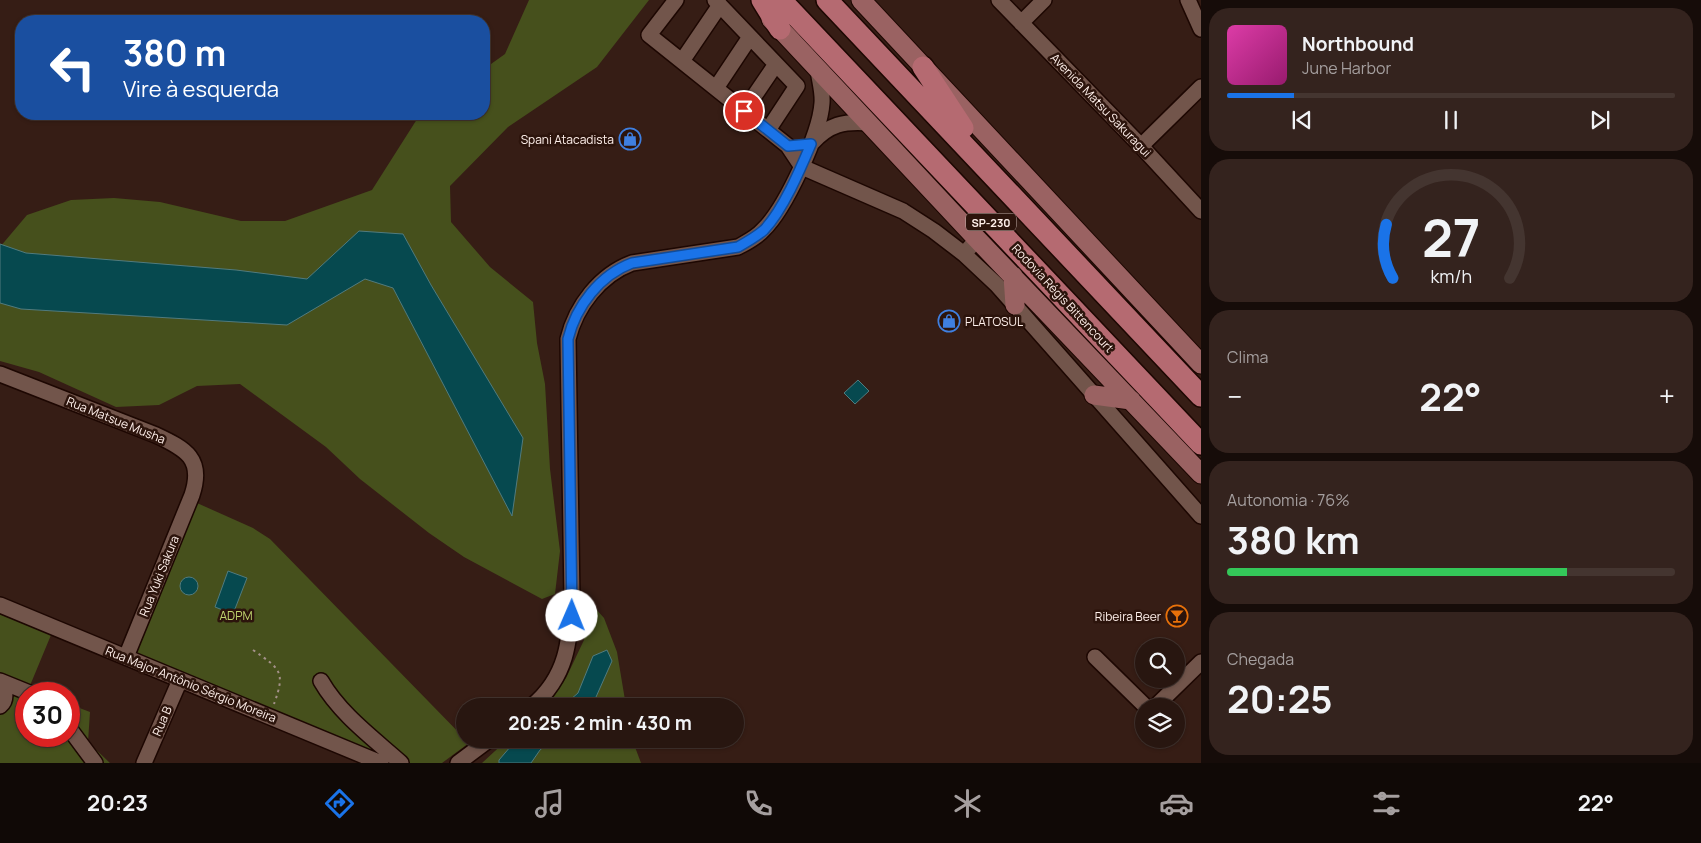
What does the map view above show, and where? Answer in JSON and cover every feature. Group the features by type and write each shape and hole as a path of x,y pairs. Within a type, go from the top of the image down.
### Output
{"highway":[{"path":"762,0 780,29"},
{"name":"Rodovia Régis Bittencourt","path":"781,0 1201,444"},
{"name":"SP-230","path":"827,0 1201,396"},
{"path":"923,67 949,108 1029,214"}],"main road":[{"path":"753,0 1201,474"},
{"path":"863,1 1201,364"},
{"path":"1013,276 1020,310"},
{"path":"1094,394 1131,400"}],"street":[{"path":"676,0 649,35 788,146 802,167 903,211 934,231 964,254 1020,310 1201,516"},
{"name":"Avenida Matsu Sakuragui","path":"999,0 1141,146 1201,211"},
{"path":"1021,23 1044,0"},
{"path":"1188,0 1201,29"},
{"path":"682,61 718,3 796,86 768,130"},
{"path":"716,88 750,37"},
{"path":"744,111 776,64"},
{"path":"540,698 551,687 563,666 571,633 568,339 572,324 585,302 602,282 612,272 622,267 632,263 738,247 751,240 763,230 775,215 802,167 819,122 822,103 818,69"},
{"path":"1141,146 1201,87"},
{"path":"788,146 811,144 829,128 854,122 869,123"},
{"path":"964,254 977,239"},
{"path":"1020,310 1037,301"},
{"name":"Rua Matsue Musha","path":"0,374 156,435 178,446 194,462 196,481 192,495"},
{"name":"Rua Yuki Sakura","path":"126,657 192,495"},
{"name":"Rua Major Antônio Sérgio Moreira","path":"0,605 381,763"},
{"path":"1095,657 1137,698"},
{"path":"1164,698 1201,662"},
{"name":"Rua B","path":"144,763 180,680"},
{"path":"321,681 327,692 342,710 401,763"},
{"path":"0,682 15,688"},
{"path":"0,682 5,696 4,702 0,706"},
{"path":"80,743 95,763"},
{"path":"458,763 478,748"}],"path":[{"path":"253,650 276,668 281,682 269,716"}],"green space":[{"path":"529,0 649,0 597,67 508,127 450,186 451,222 490,267 533,302 537,343 545,384 550,469 560,551 555,594 542,599 464,557 429,533 360,479 326,447 240,384 197,386 159,405 116,407 39,372 0,361 0,247 27,215 71,200 114,198 160,202 241,221 285,221 372,190 416,120 490,120 490,65 505,54"},
{"name":"ADPM","path":"197,503 253,528 270,539 456,730 456,748 462,748 442,763 391,763 135,657"},
{"path":"587,599 604,618 617,652 625,698 552,698 566,678 584,640"},
{"path":"0,614 51,635 31,682 15,682 15,747 80,747 80,708 90,712 88,742 110,763 0,763"},
{"path":"498,748 635,748 641,763 482,763"}],"water":[{"path":"359,231 403,234 431,285 523,438 512,516 393,288 365,279 287,325 21,309 0,303 0,244 26,253 236,270 307,279"},
{"path":"858,380 869,391 855,404 844,393"},
{"path":"228,571 247,578 233,614 215,607"},
{"path":"185,577 193,577 198,582 196,593 185,595 180,590 180,582"},
{"path":"607,650 612,661 596,698 572,698 578,693 593,656"},
{"path":"509,748 542,748 531,763 499,763 499,760"}],"place":[{"name":"Spani Atacadista","path":"630,139"},
{"name":"PLATOSUL","path":"949,321"},
{"name":"Ribeira Beer","path":"1177,616"}],"route":[{"path":"572,616 568,339 572,324 589,297 602,282 612,272 622,267 632,263 738,247 751,240 763,230 775,215 802,167 811,144 788,146 744,111"}]}
